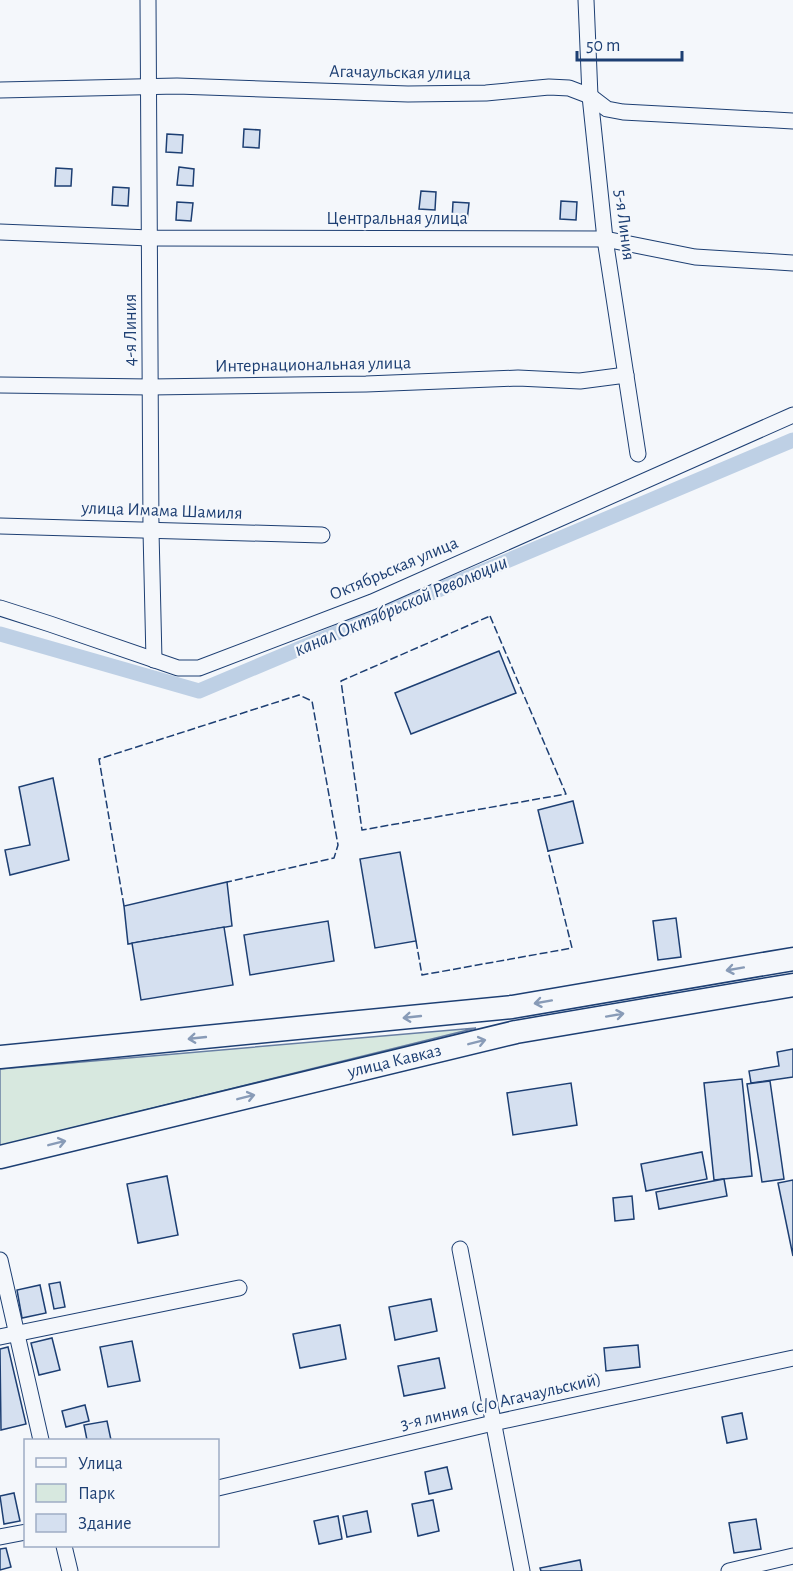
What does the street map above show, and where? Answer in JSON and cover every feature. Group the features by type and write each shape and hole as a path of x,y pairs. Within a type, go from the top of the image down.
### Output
{"highway":[{"path":"0,1057 512,1007 793,959"},
{"name":"улица Кавказ","path":"0,1157 516,1032 793,985"}],"street":[{"name":"4-я Линия","path":"148,0 151,531 154,660"},
{"name":"5-я Линия","path":"586,0 590,96 605,239 638,454"},
{"name":"Агачаульская улица","path":"0,90 177,86 408,94 486,93 549,87 569,88 590,96 607,109 623,112 793,121"},
{"name":"Центральная улица","path":"0,232 150,238 605,239 694,257 793,263"},
{"name":"Интернациональная улица","path":"0,386 150,387 366,384 518,378 580,381 626,375"},
{"name":"Октябрьская улица","path":"0,608 178,668 199,668 350,610 793,415"},
{"name":"улица Имама Шамиля","path":"0,526 322,535"},
{"path":"460,1249 522,1571"},
{"path":"0,1260 41,1439"},
{"path":"0,1337 239,1288"},
{"name":"3-я линия (с/о Агачаульский)","path":"219,1488 493,1423 793,1358"},
{"path":"0,1537 24,1532"},
{"path":"64,1547 70,1571"},
{"path":"729,1571 793,1556"}],"green space":[{"path":"476,1028 0,1146 0,1069"}],"building":[{"path":"244,129 260,130 259,148 243,147"},
{"path":"167,134 183,135 182,153 166,152"},
{"path":"179,167 194,169 193,186 177,185"},
{"path":"56,168 72,169 71,186 55,186"},
{"path":"113,187 129,188 128,206 112,205"},
{"path":"421,191 436,192 435,210 419,209"},
{"path":"561,201 577,202 576,220 560,219"},
{"path":"177,202 193,203 191,221 176,220"},
{"path":"453,202 469,203 467,221 452,220"},
{"path":"499,651 516,693 411,734 395,693"},
{"path":"53,778 69,860 10,875 5,850 30,845 19,787"},
{"path":"573,801 583,843 548,851 538,810"},
{"path":"400,852 416,941 375,948 360,859"},
{"path":"227,882 232,926 128,944 124,906"},
{"path":"676,918 681,957 658,960 653,921"},
{"path":"328,921 334,961 250,975 244,935"},
{"path":"224,927 233,985 141,1000 132,943"},
{"path":"793,1049 793,1077 751,1083 749,1071 779,1066 777,1052"},
{"path":"742,1079 752,1176 714,1180 704,1083"},
{"path":"770,1081 784,1179 762,1182 747,1084"},
{"path":"571,1083 577,1125 513,1135 507,1093"},
{"path":"702,1152 707,1179 646,1191 641,1164"},
{"path":"167,1176 178,1235 138,1243 127,1184"},
{"path":"724,1179 727,1196 659,1209 656,1192"},
{"path":"793,1180 793,1256 778,1183"},
{"path":"632,1196 634,1219 615,1221 613,1198"},
{"path":"60,1282 65,1307 54,1309 49,1284"},
{"path":"40,1285 46,1313 22,1318 17,1290"},
{"path":"431,1299 437,1331 395,1340 389,1307"},
{"path":"340,1325 346,1359 300,1368 293,1334"},
{"path":"52,1338 60,1370 39,1375 31,1343"},
{"path":"132,1341 140,1381 108,1387 100,1347"},
{"path":"638,1345 640,1367 606,1371 604,1348"},
{"path":"8,1347 26,1424 1,1430 0,1349"},
{"path":"439,1358 445,1388 404,1396 398,1366"},
{"path":"85,1405 89,1421 66,1427 62,1411"},
{"path":"742,1413 747,1439 727,1443 722,1417"},
{"path":"107,1421 111,1439 87,1439 84,1425"},
{"path":"447,1467 452,1489 429,1494 425,1472"},
{"path":"14,1493 20,1521 4,1524 0,1496"},
{"path":"433,1500 439,1531 418,1536 412,1504"},
{"path":"367,1511 371,1532 347,1537 343,1516"},
{"path":"338,1516 342,1539 319,1544 314,1521"},
{"path":"756,1519 761,1549 734,1553 729,1523"},
{"path":"6,1548 11,1567 0,1570 0,1549"},
{"path":"580,1560 582,1571 541,1571 540,1568"}],"waterway":[{"name":"канал Октябрьской Революции","path":"0,634 199,691 793,440"}],"fence":[{"path":"490,616 566,794 362,830 341,681 490,616"},
{"path":"124,906 99,759 299,695 312,701 338,845 334,858 227,882"},
{"path":"416,941 422,975 572,948 548,851"}]}
